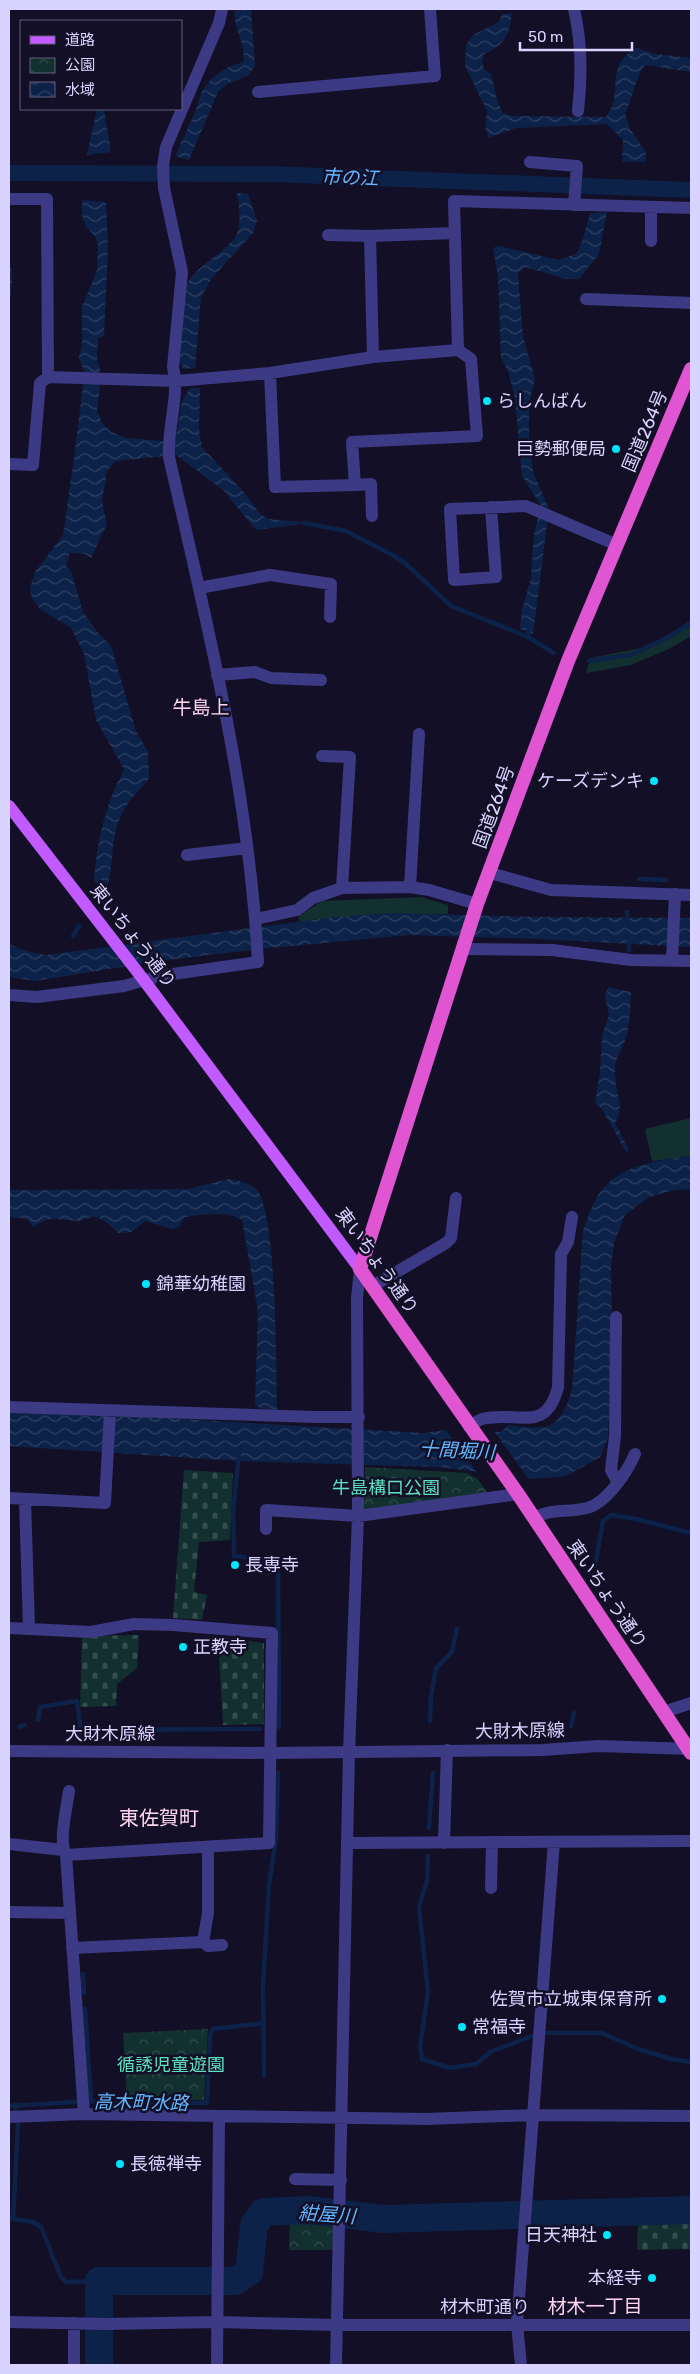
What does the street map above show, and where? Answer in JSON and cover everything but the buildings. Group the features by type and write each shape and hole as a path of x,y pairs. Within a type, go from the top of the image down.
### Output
{"highway":[{"name":"国道264号","path":"360,1269 478,904 568,661 691,369"},
{"name":"東いちょう通り","path":"360,1269 534,1518 690,1751"}],"main road":[{"name":"東いちょう通り","path":"9,806 143,979 360,1269"}],"street":[{"path":"182,110 219,23 222,9"},
{"path":"258,92 435,76 430,9"},
{"path":"574,9 579,34 582,82 578,111"},
{"path":"9,995 37,997 124,986 143,979 258,962 256,919 239,784 218,675 169,457 168,440 176,381 173,367 182,272 164,188 163,166 166,147 182,110"},
{"path":"530,162 577,166 574,199"},
{"path":"9,199 46,199 48,377"},
{"path":"458,350 454,201 574,199 651,207 691,208"},
{"path":"651,207 651,241"},
{"path":"328,235 370,236 454,233"},
{"path":"370,236 372,357"},
{"path":"586,300 691,303"},
{"path":"9,464 33,465 40,382 48,377 176,381 270,373 372,357 458,350 471,359 477,436 352,442 355,485"},
{"path":"270,373 275,487 371,484 372,516"},
{"path":"491,507 496,577 454,580 450,510 491,507 526,506 617,545"},
{"path":"199,588 270,575 331,584 330,617"},
{"path":"218,675 255,672 271,678 321,680"},
{"path":"410,888 419,734"},
{"path":"322,756 350,757 342,888"},
{"path":"187,855 247,848"},
{"path":"490,873 551,890 675,899 691,895"},
{"path":"256,919 297,910 313,898 342,888 410,888 429,890 478,904"},
{"path":"672,961 675,899"},
{"path":"462,949 552,950 631,960 691,961"},
{"path":"373,1286 446,1243 451,1238 456,1198"},
{"path":"469,1427 481,1419 536,1417 546,1412 554,1401 558,1387 561,1254 568,1242 572,1217"},
{"path":"336,2365 343,2118 349,1752 358,1516 357,1298 360,1269"},
{"path":"616,1317 615,1436 611,1470 617,1481"},
{"path":"9,1407 359,1421"},
{"path":"9,1498 105,1503 110,1411"},
{"path":"534,1518 545,1512 586,1508 600,1503 617,1481 626,1474 635,1454"},
{"path":"266,1529 266,1510 358,1516 514,1489"},
{"path":"25,1499 29,1628"},
{"path":"9,1628 91,1632 134,1624 173,1625 272,1633 272,1753 269,1843 65,1853 9,1844"},
{"path":"664,1712 691,1703"},
{"name":"大財木原線","path":"9,1751 272,1753 543,1750 598,1746 690,1751"},
{"path":"444,1843 447,1750"},
{"path":"69,1791 64,1821 65,1853 84,2114"},
{"path":"348,1843 691,1841"},
{"path":"491,1888 492,1842"},
{"path":"521,2365 517,2324 554,1842"},
{"path":"203,1942 208,1913 208,1847"},
{"path":"9,1912 70,1914"},
{"path":"72,1948 203,1942 208,1946 222,1944"},
{"path":"15,2116 84,2114 427,2119 533,2115 691,2116"},
{"path":"217,2365 219,2117"},
{"path":"294,2179 341,2180"},
{"name":"材木町通り","path":"9,2322 100,2324 217,2322 338,2325 691,2325"},
{"path":"74,2323 74,2365"}],"green space":[{"path":"691,620 691,636 669,649 631,665 586,673 590,658 641,648 668,635"},
{"path":"421,897 448,905 448,914 355,916 300,922 298,917 322,901"},
{"path":"691,1118 691,1156 652,1161 645,1129"},
{"name":"牛島構口公園","path":"365,1467 467,1473 478,1479 489,1495 364,1512"},
{"path":"184,1470 233,1473 230,1540 199,1542 194,1592 207,1595 202,1620 173,1618"},
{"path":"139,1635 137,1668 117,1684 116,1706 80,1707 82,1636"},
{"path":"218,1637 264,1643 264,1724 223,1725"},
{"name":"循誘児童遊園","path":"208,2029 204,2100 127,2099 123,2033"},
{"path":"290,2217 314,2218 336,2222 336,2250 289,2250"},
{"path":"691,2219 691,2249 637,2250 638,2223"}],"water":[{"path":"235,9 251,9 255,66 248,76 229,83 218,92 189,160 175,156 195,112 202,91 212,78 228,67 243,62 244,55 236,23"},
{"path":"512,13 505,39 483,55 483,66 491,74 498,103 503,113 513,116 606,117 614,101 616,76 620,64 629,53 637,48 655,54 691,58 691,72 645,65 639,76 625,114 630,129 646,152 645,162 622,162 623,140 607,124 516,128 489,138 485,128 487,111 465,66 466,45 473,35 499,22 502,14"},
{"path":"97,110 104,110 111,152 87,155"},
{"path":"237,193 248,194 257,221 253,233 212,278 201,297 195,368 184,369 178,362 184,292 197,271 235,238 239,222"},
{"path":"82,200 106,202 108,248 104,336 98,338 97,359 100,370 100,386 97,410 103,424 111,432 127,438 175,442 182,401 190,388 200,388 199,429 202,447 243,491 261,515 269,519 310,523 256,530 223,490 176,455 116,461 107,471 102,501 107,524 91,558 85,554 70,553 66,566 71,571 83,612 98,633 111,646 136,731 148,752 149,779 128,803 119,820 116,828 108,886 102,887 94,881 97,852 107,810 124,769 96,720 84,654 71,628 40,609 32,598 30,588 35,572 63,535 74,458 84,371 79,358 82,341 82,307 97,270 98,245 96,238 86,226 82,215"},
{"path":"607,212 599,254 579,279 566,279 525,267 518,274 523,337 535,379 529,403 529,440 533,472 549,509 533,634 520,629 522,609 531,579 534,533 541,506 522,476 515,399 509,374 501,357 498,277 493,248 499,246 558,260 576,254 582,242 590,213"},
{"path":"9,261 12,277 9,305"},
{"path":"389,913 536,917 691,918 691,947 409,935 250,950 159,961 35,981 9,977 9,944 26,951 46,955 327,918"},
{"path":"608,987 631,992 626,1038 615,1066 620,1110 615,1123 629,1150 626,1152 602,1109 595,1103 600,1073 602,1036 609,1015 605,997"},
{"name":"十間堀川","path":"691,1156 691,1189 670,1191 649,1197 625,1215 614,1243 611,1265 612,1340 608,1438 600,1457 566,1476 534,1479 440,1467 238,1461 9,1446 9,1413 148,1417 423,1433 446,1430 501,1432 508,1425 543,1427 550,1425 563,1413 572,1389 583,1230 596,1200 601,1191 610,1182 631,1169 667,1159"},
{"path":"229,1179 244,1183 257,1190 264,1205 272,1260 276,1330 277,1410 262,1409 255,1405 258,1311 242,1220 229,1215 207,1214 185,1217 179,1227 172,1229 145,1221 132,1232 118,1233 104,1221 95,1217 79,1221 50,1219 33,1227 27,1219 9,1217 9,1190 188,1189"}],"pier":[{"path":"445,1428 493,1430 530,1481 478,1474"}],"waterway":[{"name":"市の江","path":"9,173 269,174 691,190"},
{"path":"304,523 346,531 405,563 451,606 528,637 554,653"},
{"path":"589,661 631,655 667,638 691,623"},
{"path":"528,637 529,626"},
{"path":"639,879 666,880"},
{"path":"627,912 628,923"},
{"path":"73,936 79,926"},
{"path":"629,939 629,950"},
{"path":"239,1456 233,1510 234,1556 278,1560 279,1727"},
{"path":"595,1566 603,1521 611,1515 636,1519 691,1533"},
{"path":"430,1721 431,1696 436,1668 452,1652 457,1629"},
{"path":"38,1720 40,1707 77,1701 81,1730 260,1729"},
{"path":"571,1726 574,1713"},
{"path":"19,1727 24,1725"},
{"path":"264,2076 263,1986 269,1885 276,1838 278,1773"},
{"path":"429,1828 433,1773"},
{"path":"428,1856 427,1881 419,1907 428,1992 420,2047 422,2059 450,2068 476,2064 490,2052 532,2036"},
{"path":"83,1974 84,1993"},
{"path":"85,2009 91,2101"},
{"name":"高木町水路","path":"9,2106 91,2101 207,2103 210,2035 213,2029 264,2023"},
{"path":"548,2033 602,2033 638,2049 671,2059 691,2062"},
{"path":"13,2219 18,2123 15,2105"},
{"name":"紺屋川","path":"99,2365 99,2281 235,2281 249,2272 254,2225 263,2212 308,2210 384,2219 691,2210"},
{"path":"9,2218 33,2222 41,2227 61,2277 66,2282 99,2281"}],"place":[{"name":"らしんばん","path":"487,401"},
{"name":"巨勢郵便局","path":"616,449"},
{"name":"ケーズデンキ","path":"654,781"},
{"name":"錦華幼稚園","path":"146,1284"},
{"name":"長専寺","path":"235,1565"},
{"name":"正教寺","path":"183,1647"},
{"name":"佐賀市立城東保育所","path":"662,1999"},
{"name":"常福寺","path":"462,2027"},
{"name":"長徳禅寺","path":"120,2164"},
{"name":"日天神社","path":"607,2235"},
{"name":"本経寺","path":"652,2278"}],"district":[{"name":"牛島上","path":"201,707"},
{"name":"東佐賀町","path":"159,1818"},
{"name":"材木一丁目","path":"595,2306"}]}
